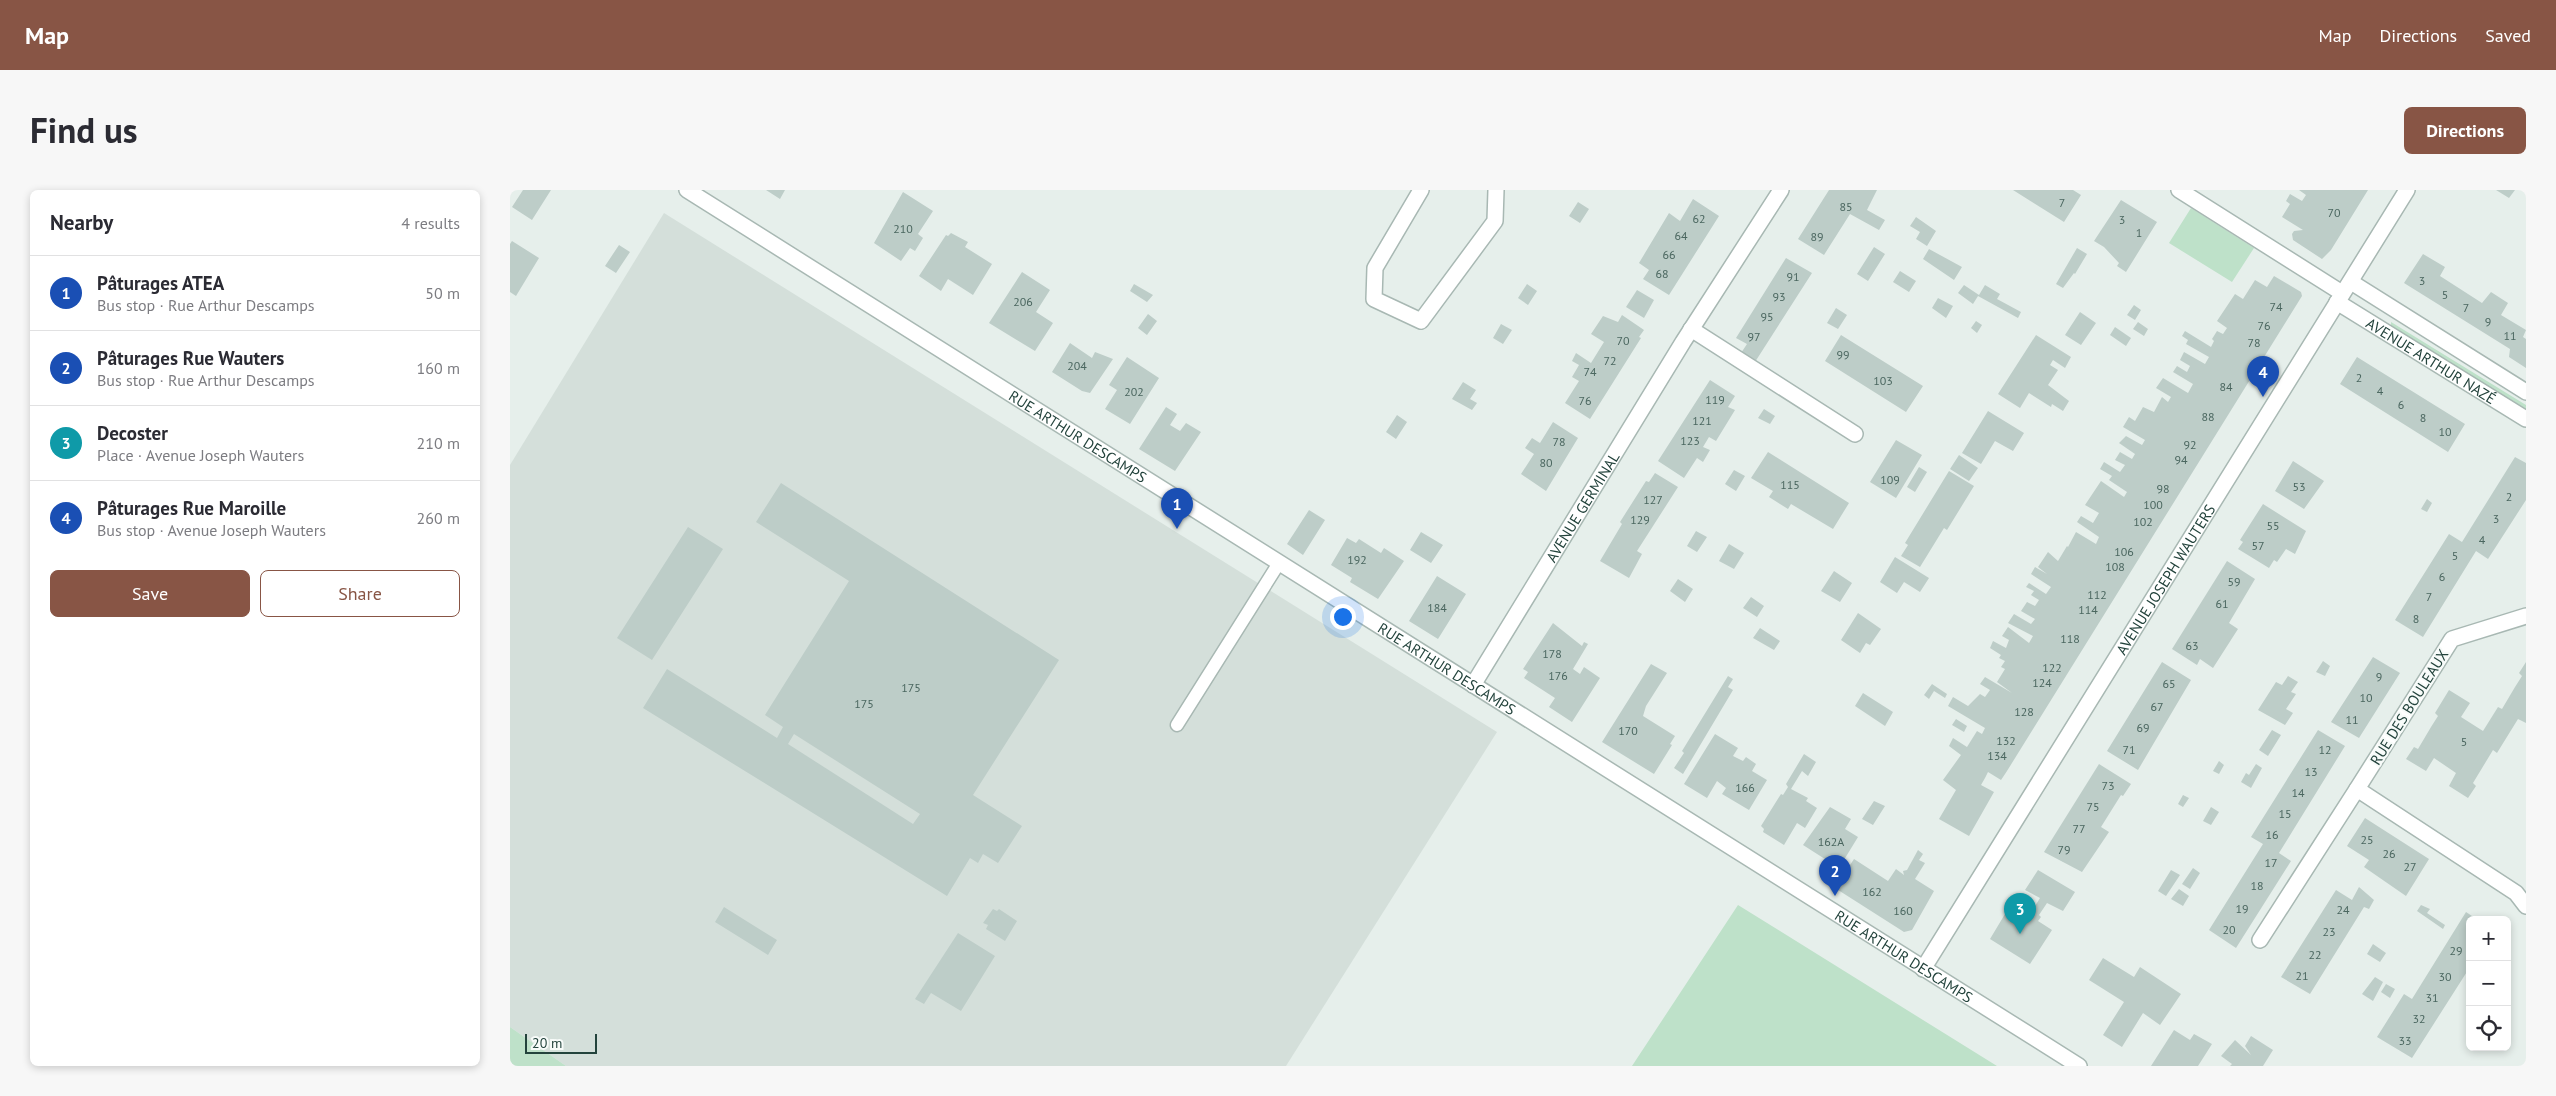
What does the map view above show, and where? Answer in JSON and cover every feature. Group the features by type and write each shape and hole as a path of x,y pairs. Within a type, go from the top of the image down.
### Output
{"street":[{"name":"RUE ARTHUR DESCAMPS","path":"687,190 2078,1066"},
{"path":"1421,190 1375,268 1374,299 1421,322 1495,220 1496,190"},
{"name":"AVENUE GERMINAL","path":"1473,685 1691,329 1781,190"},
{"path":"2180,190 2343,292"},
{"name":"AVENUE JOSEPH WAUTERS","path":"1923,969 2408,190"},
{"name":"AVENUE ARTHUR NAZÉ","path":"2343,292 2526,392"},
{"name":"AVENUE ARTHUR NAZÉ","path":"2343,292 2526,419"},
{"path":"1691,329 1855,434"},
{"name":"RUE DES BOULEAUX","path":"2260,940 2452,640 2526,616"},
{"path":"2357,789 2516,893 2526,906"}],"lane":[{"path":"1177,725 1279,563"}],"shaded area":[{"path":"664,213 1497,732 1286,1066 566,1066 510,1027 510,465"}],"green space":[{"path":"2191,208 2254,248 2232,282 2169,243"},
{"path":"2391,322 2526,405 2526,412 2391,328"},
{"path":"1738,905 1997,1066 1632,1066"},
{"path":"510,1027 566,1066 510,1066"}],"building":[{"path":"523,190 551,190 532,220 512,207"},
{"path":"766,190 785,190 780,199"},
{"path":"1829,190 1877,190 1867,210 1885,220 1879,230 1850,214 1824,255 1798,239"},
{"path":"2013,190 2073,190 2081,195 2064,222"},
{"path":"2299,190 2368,190 2331,250 2322,259 2293,240 2292,234 2294,231 2303,230 2282,217 2290,204 2286,201 2290,194 2302,201 2306,195"},
{"path":"2496,190 2515,190 2509,198"},
{"path":"903,192 933,211 918,234 923,238 915,251 910,248 901,261 874,243"},
{"path":"1693,199 1719,216 1669,295 1643,279 1649,270 1639,263 1669,213 1680,221"},
{"path":"2121,200 2157,222 2126,272 2117,266 2119,263 2104,247 2094,241"},
{"path":"1578,202 1589,209 1580,223 1569,216"},
{"path":"1916,217 1936,231 1927,246 1916,239 1920,232 1910,226"},
{"path":"951,233 968,242 965,247 992,264 973,295 948,279 941,291 919,276 946,235 948,236"},
{"path":"512,241 539,258 516,296 510,292 510,244"},
{"path":"619,245 630,252 616,273 605,266"},
{"path":"1874,247 1885,254 1868,281 1857,274"},
{"path":"2077,248 2087,254 2075,274 2063,288 2056,284"},
{"path":"1929,249 1962,267 1954,280 1923,259"},
{"path":"2423,254 2445,267 2440,276 2482,303 2491,292 2508,303 2501,315 2526,330 2523,337 2526,339 2526,368 2509,357 2510,349 2404,283"},
{"path":"1786,258 1812,273 1755,362 1741,353 1747,344 1736,338"},
{"path":"1900,271 1916,281 1909,292 1893,282"},
{"path":"1022,272 1050,290 1036,312 1053,323 1035,351 989,323"},
{"path":"2274,276 2301,292 2302,296 2007,771 2001,780 1988,772 1981,785 1994,792 1969,836 1939,819 1956,790 1943,780 1961,755 1949,746 1953,738 1967,747 1977,731 1982,734 1985,728 1948,706 1953,697 1968,706 1980,694 1985,697 1990,690 1980,684 1985,677 2012,693 1997,682 2005,669 2001,667 2005,661 1999,658 2001,655 1990,648 1993,641 2006,648 2009,640 2002,636 2008,627 2029,643 2033,636 2008,623 2014,614 2031,624 2035,619 2021,611 2027,602 2035,606 2039,600 2031,595 2034,591 2026,587 2029,583 2046,594 2051,587 2031,574 2035,567 2047,574 2038,567 2048,552 2058,561 2076,532 2096,544 2099,537 2077,522 2081,516 2093,523 2099,513 2085,505 2101,481 2124,497 2127,492 2109,480 2112,476 2100,469 2104,462 2120,472 2125,465 2115,460 2120,452 2132,459 2135,454 2119,443 2126,436 2142,445 2145,440 2123,427 2129,417 2135,421 2143,407 2154,412 2162,397 2168,402 2171,397 2156,388 2163,378 2188,393 2193,384 2173,372 2177,366 2187,372 2190,366 2180,360 2184,352 2205,364 2209,357 2186,344 2188,340 2182,336 2185,331 2211,347 2214,341 2212,339 2217,331 2223,334 2227,328 2217,321 2235,294 2243,299 2255,280 2267,287"},
{"path":"1134,284 1153,295 1147,302 1130,291"},
{"path":"1527,284 1537,291 1528,305 1518,298"},
{"path":"1964,285 1979,295 1985,285 2000,294 1997,299 2021,312 2018,318 1978,296 1973,304 1958,293"},
{"path":"1637,290 1654,300 1644,318 1626,307"},
{"path":"1938,298 1953,306 1946,318 1932,308"},
{"path":"2134,305 2141,310 2135,320 2127,315"},
{"path":"1836,308 1847,315 1838,329 1827,323"},
{"path":"2080,312 2096,323 2081,345 2065,335"},
{"path":"1148,314 1157,321 1147,335 1138,328"},
{"path":"1622,315 1644,330 1639,337 1641,338 1590,419 1565,403 1579,381 1572,377 1579,365 1572,361 1576,353 1591,363 1604,342 1591,334 1603,316 1618,322"},
{"path":"1976,321 1982,325 1977,333 1971,328"},
{"path":"2138,322 2148,329 2144,336 2133,329"},
{"path":"1501,324 1512,330 1503,344 1493,338"},
{"path":"2115,327 2131,338 2126,346 2110,335"},
{"path":"1841,335 1923,386 1906,412 1825,361"},
{"path":"2036,335 2071,357 2065,368 2053,360 2050,365 2058,370 2048,385 2069,401 2063,411 2052,404 2051,407 2029,393 2020,408 1998,394"},
{"path":"1070,343 1092,358 1095,352 1113,359 1090,393 1082,391 1052,372"},
{"path":"1127,357 1159,378 1130,424 1105,409 1117,390 1109,385"},
{"path":"2357,357 2465,424 2448,452 2340,384"},
{"path":"1710,380 1735,396 1728,407 1735,410 1716,441 1709,437 1703,447 1710,450 1703,462 1697,458 1684,478 1658,461"},
{"path":"1463,382 1476,390 1470,399 1477,403 1472,410 1452,399"},
{"path":"1166,407 1177,414 1170,425 1180,431 1186,423 1201,432 1175,471 1139,449"},
{"path":"1764,409 1775,416 1770,424 1758,418"},
{"path":"1988,411 2024,433 2013,451 1995,441 1981,464 1962,453"},
{"path":"1397,415 1407,422 1396,439 1386,432"},
{"path":"1553,422 1578,438 1546,491 1521,474 1534,454 1525,448 1532,438 1540,443"},
{"path":"1896,440 1922,455 1896,498 1870,482"},
{"path":"1768,452 1849,503 1833,529 1791,504 1788,509 1769,497 1773,491 1751,478"},
{"path":"1959,455 1978,468 1969,481 1950,469"},
{"path":"2515,457 2526,463 2526,500 2488,559 2476,551 2423,637 2395,620 2449,534 2462,542"},
{"path":"2293,461 2324,481 2304,509 2275,491"},
{"path":"1919,467 1927,472 1915,492 1907,487"},
{"path":"1734,470 1745,476 1736,491 1725,484"},
{"path":"1949,471 1974,486 1947,530 1944,528 1920,567 1901,556 1908,545 1905,543"},
{"path":"1655,473 1678,487 1637,551 1642,554 1629,578 1600,561 1622,524 1620,522 1646,481 1649,482"},
{"path":"781,483 1059,660 973,795 1022,826 998,863 983,854 978,863 970,858 947,896 643,708 667,669 777,738 783,727 765,715 849,581 756,522","holes":["794,734 920,814 913,824 788,744"]},
{"path":"2427,499 2432,503 2427,512 2421,509"},
{"path":"2263,504 2306,531 2295,554 2286,549 2277,562 2274,560 2269,568 2238,549 2243,542 2240,540"},
{"path":"1309,510 1325,520 1303,555 1287,544"},
{"path":"688,527 723,549 652,660 617,638"},
{"path":"1696,531 1707,537 1697,552 1687,546"},
{"path":"1421,532 1443,545 1431,563 1410,550"},
{"path":"1347,538 1356,543 1359,539 1381,553 1384,548 1404,561 1378,599 1350,582 1352,578 1331,565"},
{"path":"1729,544 1744,553 1734,569 1719,561"},
{"path":"1895,557 1929,578 1920,592 1904,582 1897,593 1880,582"},
{"path":"2227,561 2255,579 2229,623 2238,629 2213,668 2200,659 2197,665 2172,649"},
{"path":"1834,571 1852,583 1840,602 1821,591"},
{"path":"1437,576 1466,594 1438,639 1409,621"},
{"path":"1678,579 1693,589 1685,602 1670,591"},
{"path":"1751,597 1764,606 1757,617 1743,608"},
{"path":"1858,613 1881,629 1870,645 1866,643 1860,653 1841,640"},
{"path":"1553,623 1582,646 1584,642 1588,644 1573,669 1580,674 1584,667 1600,678 1572,722 1549,707 1555,698 1524,678 1528,672 1523,669"},
{"path":"1760,628 1780,641 1774,650 1753,638"},
{"path":"2373,657 2400,673 2359,738 2331,722"},
{"path":"2323,661 2330,666 2325,676 2316,672"},
{"path":"2162,662 2191,680 2138,770 2107,751"},
{"path":"2526,662 2526,723 2518,719 2497,753 2493,750 2473,783 2476,786 2468,798 2449,786 2456,773 2434,758 2426,771 2406,759 2414,747 2418,749 2438,716 2435,713 2449,690 2470,703 2461,717 2483,731 2498,707 2502,709 2522,676 2519,673"},
{"path":"1651,664 1667,673 1646,706 1643,716 1675,736 1670,744 1672,745 1654,774 1602,742"},
{"path":"1728,676 1733,679 1728,687 1733,690 1683,774 1674,768 1684,753 1682,751"},
{"path":"2288,676 2298,682 2291,692 2296,694 2286,709 2293,713 2285,725 2258,710 2276,682 2282,685"},
{"path":"1932,684 1947,694 1945,698 1934,691 1929,699 1924,695"},
{"path":"1863,693 1893,712 1885,726 1855,706"},
{"path":"1956,719 1967,726 1964,732 1952,725"},
{"path":"2272,730 2281,735 2268,756 2259,750"},
{"path":"2318,730 2345,746 2279,853 2291,861 2236,948 2209,930 2263,844 2251,837"},
{"path":"1715,734 1738,748 1733,756 1743,761 1746,757 1756,764 1752,771 1767,780 1749,810 1722,794 1726,788 1717,781 1707,798 1684,784"},
{"path":"1804,754 1816,762 1808,776 1802,771 1791,789 1808,798 1806,801 1817,808 1805,828 1797,823 1784,845 1763,832 1764,829 1761,826 1781,794 1783,795 1788,787 1786,784"},
{"path":"2219,761 2224,765 2219,774 2213,771"},
{"path":"2099,764 2131,784 2123,796 2121,795 2101,827 2109,832 2082,872 2044,852"},
{"path":"2256,764 2262,768 2251,788 2241,782 2246,773 2249,775"},
{"path":"2183,795 2189,798 2183,807 2178,804"},
{"path":"1874,801 1885,806 1873,825 1862,819"},
{"path":"1830,807 1851,819 1845,829 1858,837 1839,868 1803,845"},
{"path":"2211,807 2219,812 2211,825 2203,821"},
{"path":"2365,818 2429,859 2406,896 2364,867 2369,860 2347,846"},
{"path":"1918,850 1923,854 1919,860 1925,863 1915,879 1934,891 1912,930 1904,932 1835,888 1854,859 1888,881 1896,869 1904,875 1903,871 1907,870"},
{"path":"2193,868 2200,873 2190,889 2182,884"},
{"path":"2038,870 2075,892 2063,911 2047,903 2039,915 2041,917 2038,921 2052,930 2030,964 1990,939 2014,899 2032,911 2040,898 2025,890"},
{"path":"2171,870 2180,875 2166,896 2158,891"},
{"path":"2359,887 2374,900 2369,909 2364,907 2310,994 2281,977 2336,890 2352,900"},
{"path":"2179,889 2189,896 2183,906 2171,899"},
{"path":"2421,905 2430,909 2427,913 2445,925 2443,929 2417,911"},
{"path":"724,907 777,940 768,955 715,922"},
{"path":"993,909 997,911 999,909 1017,921 1005,941 986,929 988,925 983,923"},
{"path":"2466,912 2472,916 2466,916 2466,973 2412,1058 2377,1037 2404,994 2412,999"},
{"path":"958,933 995,956 961,1011 931,993 924,1004 915,999"},
{"path":"2373,944 2386,953 2380,962 2367,954"},
{"path":"2103,958 2134,977 2140,967 2181,994 2160,1025 2143,1013 2122,1047 2103,1035 2124,1002 2089,980"},
{"path":"2375,977 2383,982 2373,1001 2362,994"},
{"path":"2386,984 2395,989 2390,998 2381,992"},
{"path":"2174,1030 2190,1040 2194,1034 2212,1044 2198,1066 2151,1066"},
{"path":"2251,1036 2273,1050 2263,1066 2230,1066 2232,1064 2221,1056 2235,1040 2251,1055 2245,1046"}],"place":[{"name":"Pâturages Rue Maroille","path":"2263,397"},
{"name":"Pâturages ATEA","path":"1177,529"},
{"name":"Pâturages Rue Wauters","path":"1835,896"},
{"name":"Decoster","path":"2020,934"}]}
